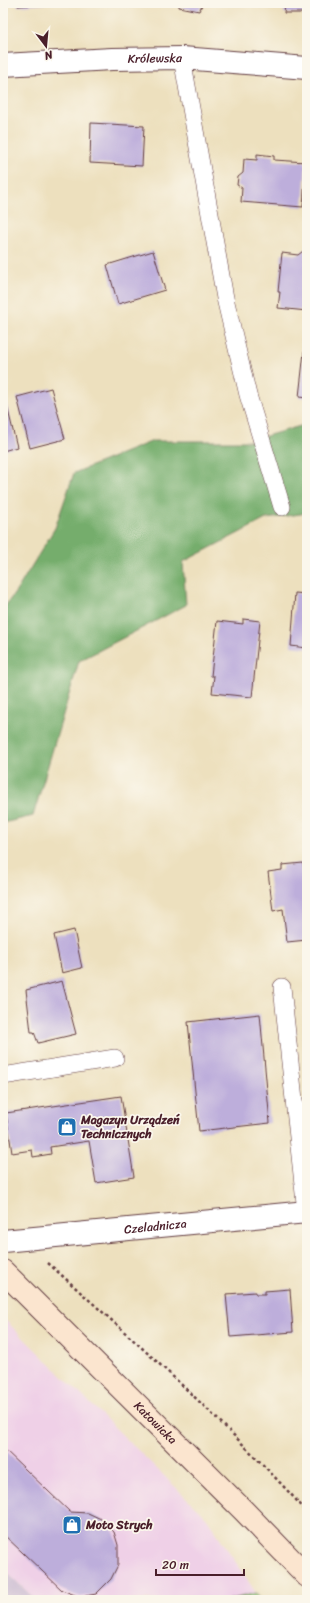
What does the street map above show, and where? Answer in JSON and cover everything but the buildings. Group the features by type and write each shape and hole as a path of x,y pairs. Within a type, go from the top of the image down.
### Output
{"street":[{"name":"Królewska","path":"3,65 112,59 182,58 307,68"},
{"name":"Czeladnicza","path":"12,1240 306,1212"},
{"name":"Katowicka","path":"3,1271 244,1511 307,1576"}],"lane":[{"path":"182,58 225,298 248,395 282,507"},
{"path":"282,987 306,1212"},
{"path":"3,1076 115,1058"}],"path":[{"path":"12,1240 145,1350 267,1468 307,1512"}],"shaded area":[{"path":"3,1318 207,1518 256,1593 229,1600 36,1600 3,1569"},
{"path":"3,1569 36,1600 3,1600"}],"green space":[{"path":"307,424 307,513 266,519 183,562 186,605 79,661 33,816 3,823 3,609 17,590 55,528 74,473 153,441 249,441"},
{"path":"256,1593 260,1600 229,1600"}],"place":[{"name":"Magazyn Urządzeń Technicznych","path":"67,1127"},
{"name":"Moto Strych","path":"72,1525"}]}
